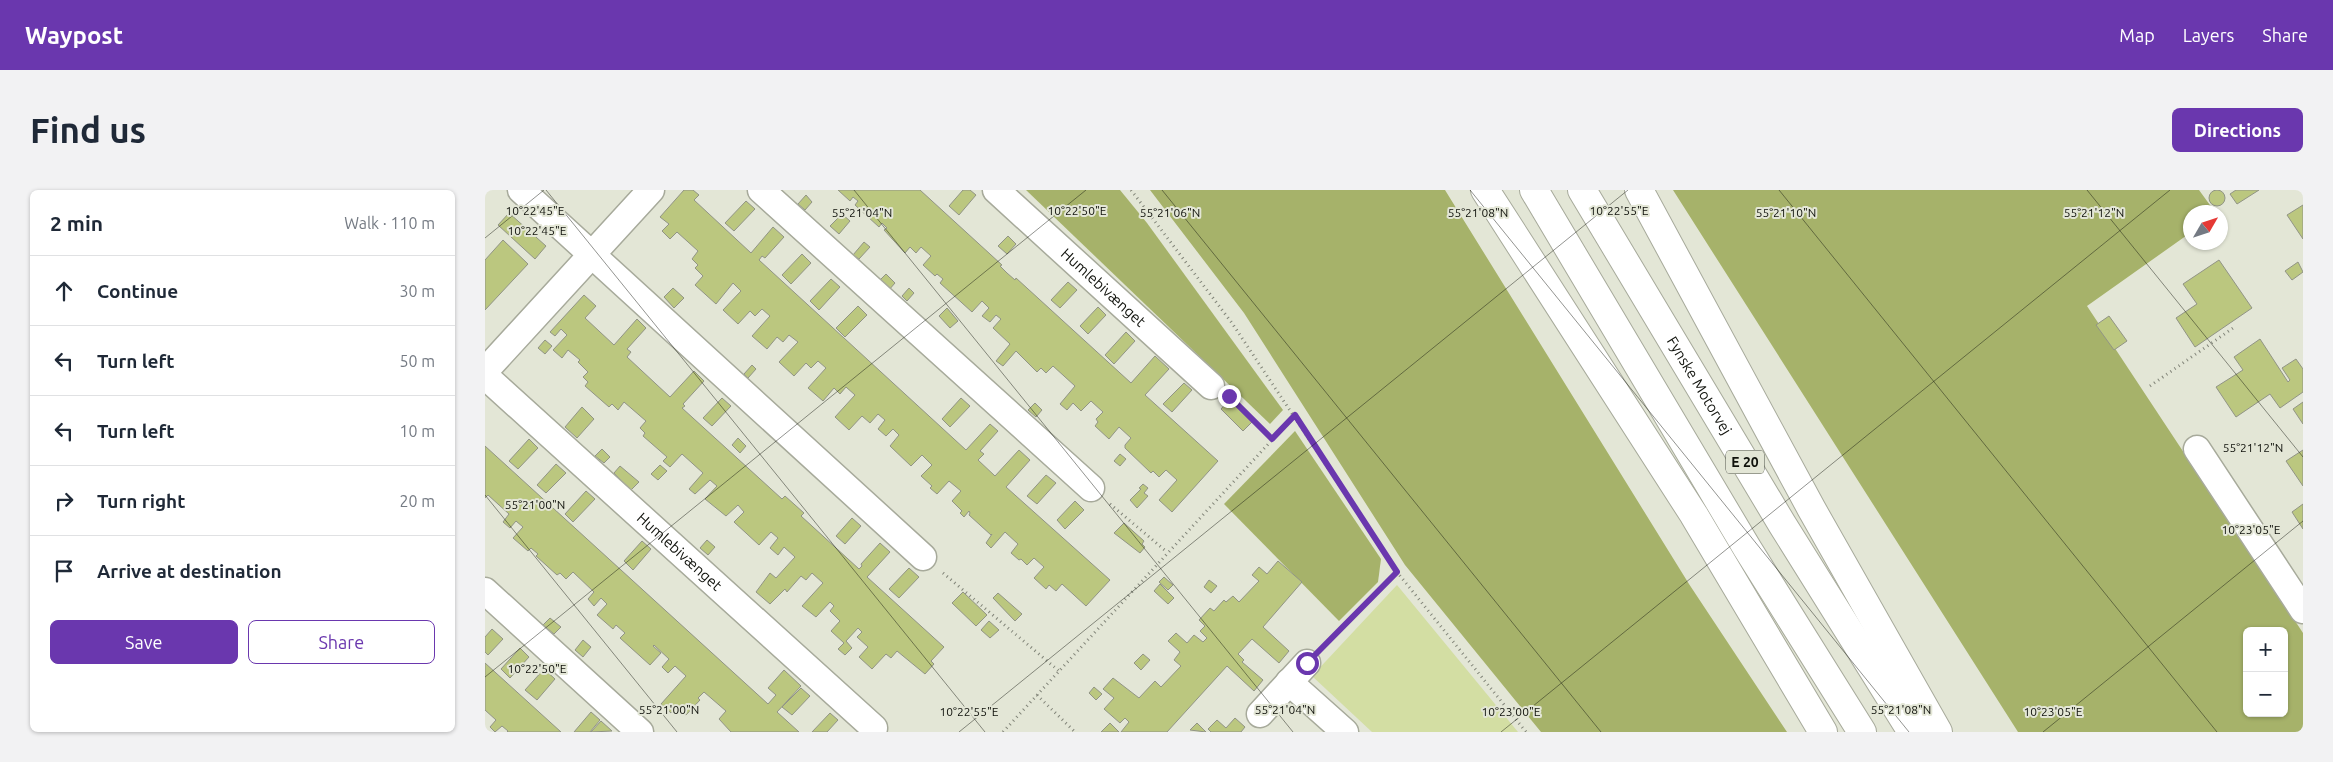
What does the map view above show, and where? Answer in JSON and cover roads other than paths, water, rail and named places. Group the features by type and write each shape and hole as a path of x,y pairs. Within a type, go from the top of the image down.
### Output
{"highway":[{"path":"1485,190 1693,515 1823,732"},
{"name":"E 20","path":"1534,190 1747,548 1862,732"},
{"name":"Fynske Motorvej","path":"1582,190 1782,524 1912,732"},
{"name":"E 20","path":"1639,190 1811,508 1938,732"}],"street":[{"path":"521,190 923,556"},
{"path":"485,371 651,190"},
{"path":"761,190 1091,488"},
{"name":"Humlebivænget","path":"996,190 1211,386"},
{"name":"Humlebivænget","path":"485,376 874,728"},
{"path":"2197,450 2303,610"},
{"path":"485,591 640,732"},
{"path":"1260,714 1307,663"},
{"path":"1289,682 1345,732"}]}
